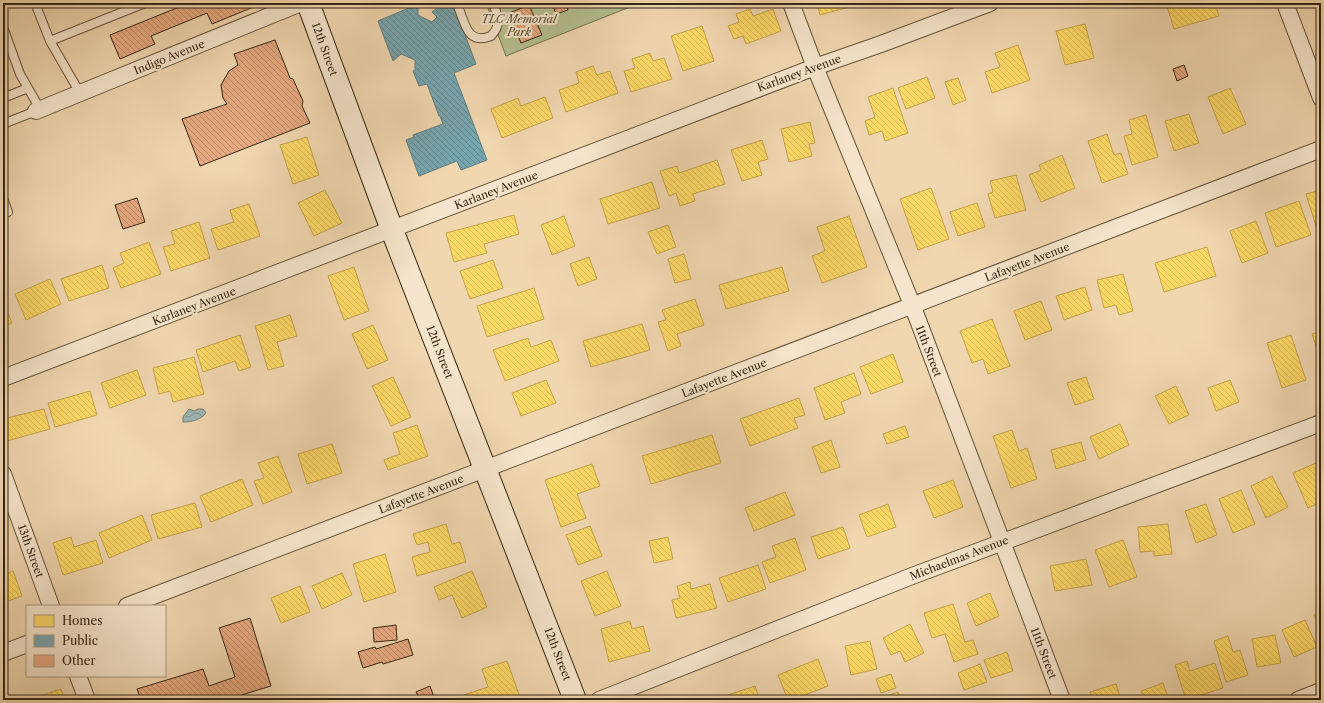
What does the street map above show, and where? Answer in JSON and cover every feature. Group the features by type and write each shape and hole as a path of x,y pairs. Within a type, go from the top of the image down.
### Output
{"main road":[{"name":"12th Street","path":"308,3 392,230 575,700"}],"street":[{"name":"Indigo Avenue","path":"38,110 301,3"},
{"name":"11th Street","path":"791,3 913,307 1062,700"},
{"name":"Karlaney Avenue","path":"3,378 392,230 815,66 881,44 990,3"},
{"path":"1285,3 1321,98"},
{"name":"Lafayette Avenue","path":"130,605 913,307 1321,148"},
{"name":"Michaelmas Avenue","path":"599,700 912,576 1321,423"},
{"name":"13th Street","path":"3,474 51,605"},
{"path":"3,653 26,644"},
{"path":"78,677 87,700"},
{"path":"1298,700 1321,691"}],"lane":[{"path":"35,3 50,41 80,93"},
{"path":"50,41 145,3"},
{"path":"457,4 469,32 472,36 478,39 491,36 498,26 498,16 493,3"},
{"path":"3,124 38,110 20,74 4,32"},
{"path":"3,98 28,88"},
{"path":"3,198 8,212 3,214"}],"green space":[{"name":"TLC Memorial Park","path":"486,3 640,3 506,56"}],"water":[{"path":"189,409 194,411 203,409 206,413 196,420 183,422 183,417"}],"building: Homes":[{"path":"817,3 855,3 856,5 820,15"},
{"path":"1166,3 1215,3 1219,16 1174,29"},
{"path":"750,9 753,16 773,9 781,31 746,44 743,36 734,39 728,26 739,22 736,14"},
{"path":"1085,24 1094,58 1065,65 1056,31"},
{"path":"702,26 714,61 683,71 671,36"},
{"path":"1018,45 1030,80 992,93 985,72 1000,67 995,53"},
{"path":"650,53 653,61 664,58 672,79 631,92 624,71 635,68 632,59"},
{"path":"593,66 597,75 610,71 618,93 566,112 559,90 579,83 576,72"},
{"path":"927,77 935,98 906,109 898,88"},
{"path":"958,78 966,100 953,105 945,82"},
{"path":"893,88 908,133 885,141 882,131 869,135 865,121 875,117 868,97"},
{"path":"1230,88 1246,124 1223,134 1208,97"},
{"path":"545,97 553,118 502,138 491,109 518,98 521,106"},
{"path":"1189,114 1199,143 1174,151 1165,121"},
{"path":"1146,115 1158,157 1132,165 1124,136 1132,134 1129,120"},
{"path":"810,122 815,143 809,144 812,156 789,162 781,129"},
{"path":"1107,134 1114,155 1121,153 1128,174 1102,183 1088,141"},
{"path":"307,137 319,175 293,184 280,145"},
{"path":"762,140 768,159 758,162 762,175 742,181 731,150"},
{"path":"1062,155 1075,188 1041,202 1029,175 1041,170 1039,165"},
{"path":"717,160 725,184 693,194 695,201 680,206 676,193 669,196 660,171 677,166 679,173"},
{"path":"1016,175 1026,210 995,218 988,194 993,192 990,181"},
{"path":"652,182 660,208 608,224 600,199"},
{"path":"931,188 949,239 918,250 900,199"},
{"path":"325,190 342,223 314,236 298,203"},
{"path":"1321,190 1321,242 1306,194"},
{"path":"1299,201 1311,235 1276,247 1265,213"},
{"path":"977,203 985,227 958,236 950,212"},
{"path":"249,204 260,236 218,250 211,229 234,222 230,210"},
{"path":"514,215 519,234 484,244 487,253 454,262 446,233"},
{"path":"564,216 575,246 552,255 541,225"},
{"path":"849,216 867,267 822,283 812,256 825,251 817,227"},
{"path":"1256,221 1268,253 1242,263 1230,231"},
{"path":"199,222 210,258 171,271 163,247 175,244 171,231"},
{"path":"668,225 676,247 657,254 648,232"},
{"path":"149,242 161,274 121,288 113,268 124,263 120,253"},
{"path":"1207,247 1216,276 1164,292 1155,263"},
{"path":"684,254 691,279 675,283 668,259"},
{"path":"589,257 597,279 578,286 570,264"},
{"path":"493,260 503,288 470,299 460,271"},
{"path":"102,265 109,288 69,301 61,279"},
{"path":"354,267 369,311 344,320 328,276"},
{"path":"782,267 789,291 726,309 719,285"},
{"path":"1123,274 1133,311 1119,315 1116,305 1104,308 1097,280"},
{"path":"50,279 61,304 26,320 15,294"},
{"path":"1085,287 1092,310 1064,320 1056,296"},
{"path":"534,288 544,319 487,337 477,306"},
{"path":"695,299 704,325 677,334 681,346 668,351 658,322 666,320 662,310"},
{"path":"3,301 12,323 3,327"},
{"path":"1041,301 1052,330 1025,340 1014,311"},
{"path":"290,315 297,336 277,342 284,366 268,370 255,326"},
{"path":"992,319 1010,366 988,374 983,359 972,363 960,331"},
{"path":"642,324 650,350 591,367 583,341"},
{"path":"373,325 388,360 367,369 352,334"},
{"path":"1321,331 1321,361 1312,334"},
{"path":"240,335 251,367 239,371 235,361 203,372 196,350"},
{"path":"1291,335 1306,380 1282,388 1267,343"},
{"path":"528,338 531,347 551,340 559,361 505,381 493,350"},
{"path":"893,354 903,382 871,394 860,367"},
{"path":"194,357 204,394 173,402 170,391 159,394 153,368"},
{"path":"137,370 146,395 110,408 101,383"},
{"path":"854,373 861,394 841,402 845,413 825,420 814,388"},
{"path":"393,377 411,417 391,426 372,386"},
{"path":"1086,377 1094,399 1075,405 1067,383"},
{"path":"546,380 556,403 521,416 512,393"},
{"path":"1230,380 1239,402 1216,411 1208,388"},
{"path":"1176,386 1189,415 1169,424 1155,396"},
{"path":"90,391 97,415 55,427 48,403"},
{"path":"799,398 805,415 794,418 798,428 750,446 740,419"},
{"path":"44,409 50,429 7,441 3,419"},
{"path":"1120,424 1129,445 1099,459 1090,437"},
{"path":"417,425 428,456 388,470 384,460 400,454 393,433"},
{"path":"905,426 909,437 887,444 883,434"},
{"path":"1012,430 1019,451 1027,448 1037,479 1011,488 993,436"},
{"path":"712,435 721,463 651,484 642,456"},
{"path":"831,440 840,467 821,473 812,447"},
{"path":"1081,442 1086,460 1056,469 1051,450"},
{"path":"332,444 342,473 307,484 298,454"},
{"path":"278,456 292,492 263,504 254,481 264,478 258,463"},
{"path":"1316,463 1321,474 1321,502 1308,508 1293,473"},
{"path":"592,464 600,486 577,494 586,518 561,527 545,480"},
{"path":"1272,476 1288,507 1266,518 1251,486"},
{"path":"242,479 253,505 211,522 200,496"},
{"path":"953,480 963,507 934,518 923,491"},
{"path":"1241,490 1255,524 1233,533 1219,499"},
{"path":"785,492 795,515 754,531 745,508"},
{"path":"195,503 202,527 158,539 151,515"},
{"path":"888,504 896,527 867,537 859,515"},
{"path":"1206,504 1217,535 1196,543 1185,511"},
{"path":"142,515 152,540 109,558 99,533"},
{"path":"446,524 452,544 460,542 466,562 417,576 412,557 430,552 428,542 417,545 413,534"},
{"path":"1168,524 1172,554 1154,556 1154,551 1140,552 1138,527"},
{"path":"590,526 602,556 578,565 566,535"},
{"path":"843,527 850,548 818,559 811,537"},
{"path":"71,537 74,547 96,540 103,563 63,575 53,543"},
{"path":"668,537 673,559 654,563 649,541"},
{"path":"795,538 806,570 770,583 762,562 776,557 772,546"},
{"path":"1123,540 1137,577 1109,587 1095,550"},
{"path":"385,554 396,592 364,602 353,564"},
{"path":"1086,559 1092,585 1055,591 1050,566"},
{"path":"758,565 766,589 728,602 719,578"},
{"path":"13,571 22,596 3,603 3,575"},
{"path":"472,571 487,607 462,618 452,595 439,600 434,587"},
{"path":"607,571 621,606 595,616 581,581"},
{"path":"342,573 352,595 322,609 312,586"},
{"path":"690,582 691,589 710,584 717,608 676,618 672,600 680,598 677,586"},
{"path":"300,586 310,612 281,623 271,598"},
{"path":"990,593 999,616 976,626 967,603"},
{"path":"953,604 965,642 973,640 978,654 954,662 945,634 932,638 924,613"},
{"path":"1321,611 1321,630 1314,615"},
{"path":"1305,620 1317,647 1294,657 1282,630"},
{"path":"630,621 632,629 643,626 650,651 609,662 601,629"},
{"path":"910,624 924,653 905,662 900,651 891,655 883,638"},
{"path":"1275,635 1281,663 1257,667 1252,639"},
{"path":"1228,636 1233,652 1240,650 1248,675 1226,682 1214,641"},
{"path":"870,641 877,669 851,675 845,646"},
{"path":"1007,652 1013,671 991,678 984,660"},
{"path":"818,659 828,686 792,700 788,700 778,675"},
{"path":"507,661 521,700 466,700 464,695 488,687 482,669"},
{"path":"1187,661 1190,671 1215,663 1223,688 1186,700 1175,665"},
{"path":"980,664 987,682 964,690 958,673"},
{"path":"891,674 896,688 881,693 876,679"},
{"path":"1163,683 1169,700 1145,700 1141,691"},
{"path":"1116,684 1121,700 1093,700 1090,692"},
{"path":"755,686 760,700 716,700 716,699"},
{"path":"61,689 64,700 27,700"},
{"path":"898,692 901,700 883,700 882,698"},
{"path":"678,696 679,700 664,700"}],"building: Public":[{"path":"447,3 460,3 456,11 476,64 454,73 487,160 461,170 457,161 419,176 406,140 414,137 413,135 443,124 427,84 419,86 413,71 415,70 415,60 401,54 393,61 378,21 418,4 418,15 432,22 437,17 432,12 441,5"}],"building: Other":[{"path":"189,3 263,3 212,24 207,13 151,36 155,44 120,59 110,35"},
{"path":"552,3 566,3 568,10 556,14"},
{"path":"529,5 542,35 521,43 509,13"},
{"path":"275,40 290,78 293,79 303,101 302,106 310,123 200,166 182,119 227,104 223,98 221,85 229,71 238,65 234,54"},
{"path":"1184,65 1188,76 1177,81 1173,69"},
{"path":"137,198 145,222 123,229 115,205"},
{"path":"250,618 271,686 225,700 141,700 137,689 203,669 209,686 235,677 219,628"},
{"path":"396,625 397,640 374,642 373,628"},
{"path":"408,639 413,655 363,668 358,652 375,647 376,649"},
{"path":"430,686 435,700 412,700 419,697 416,692"}]}
